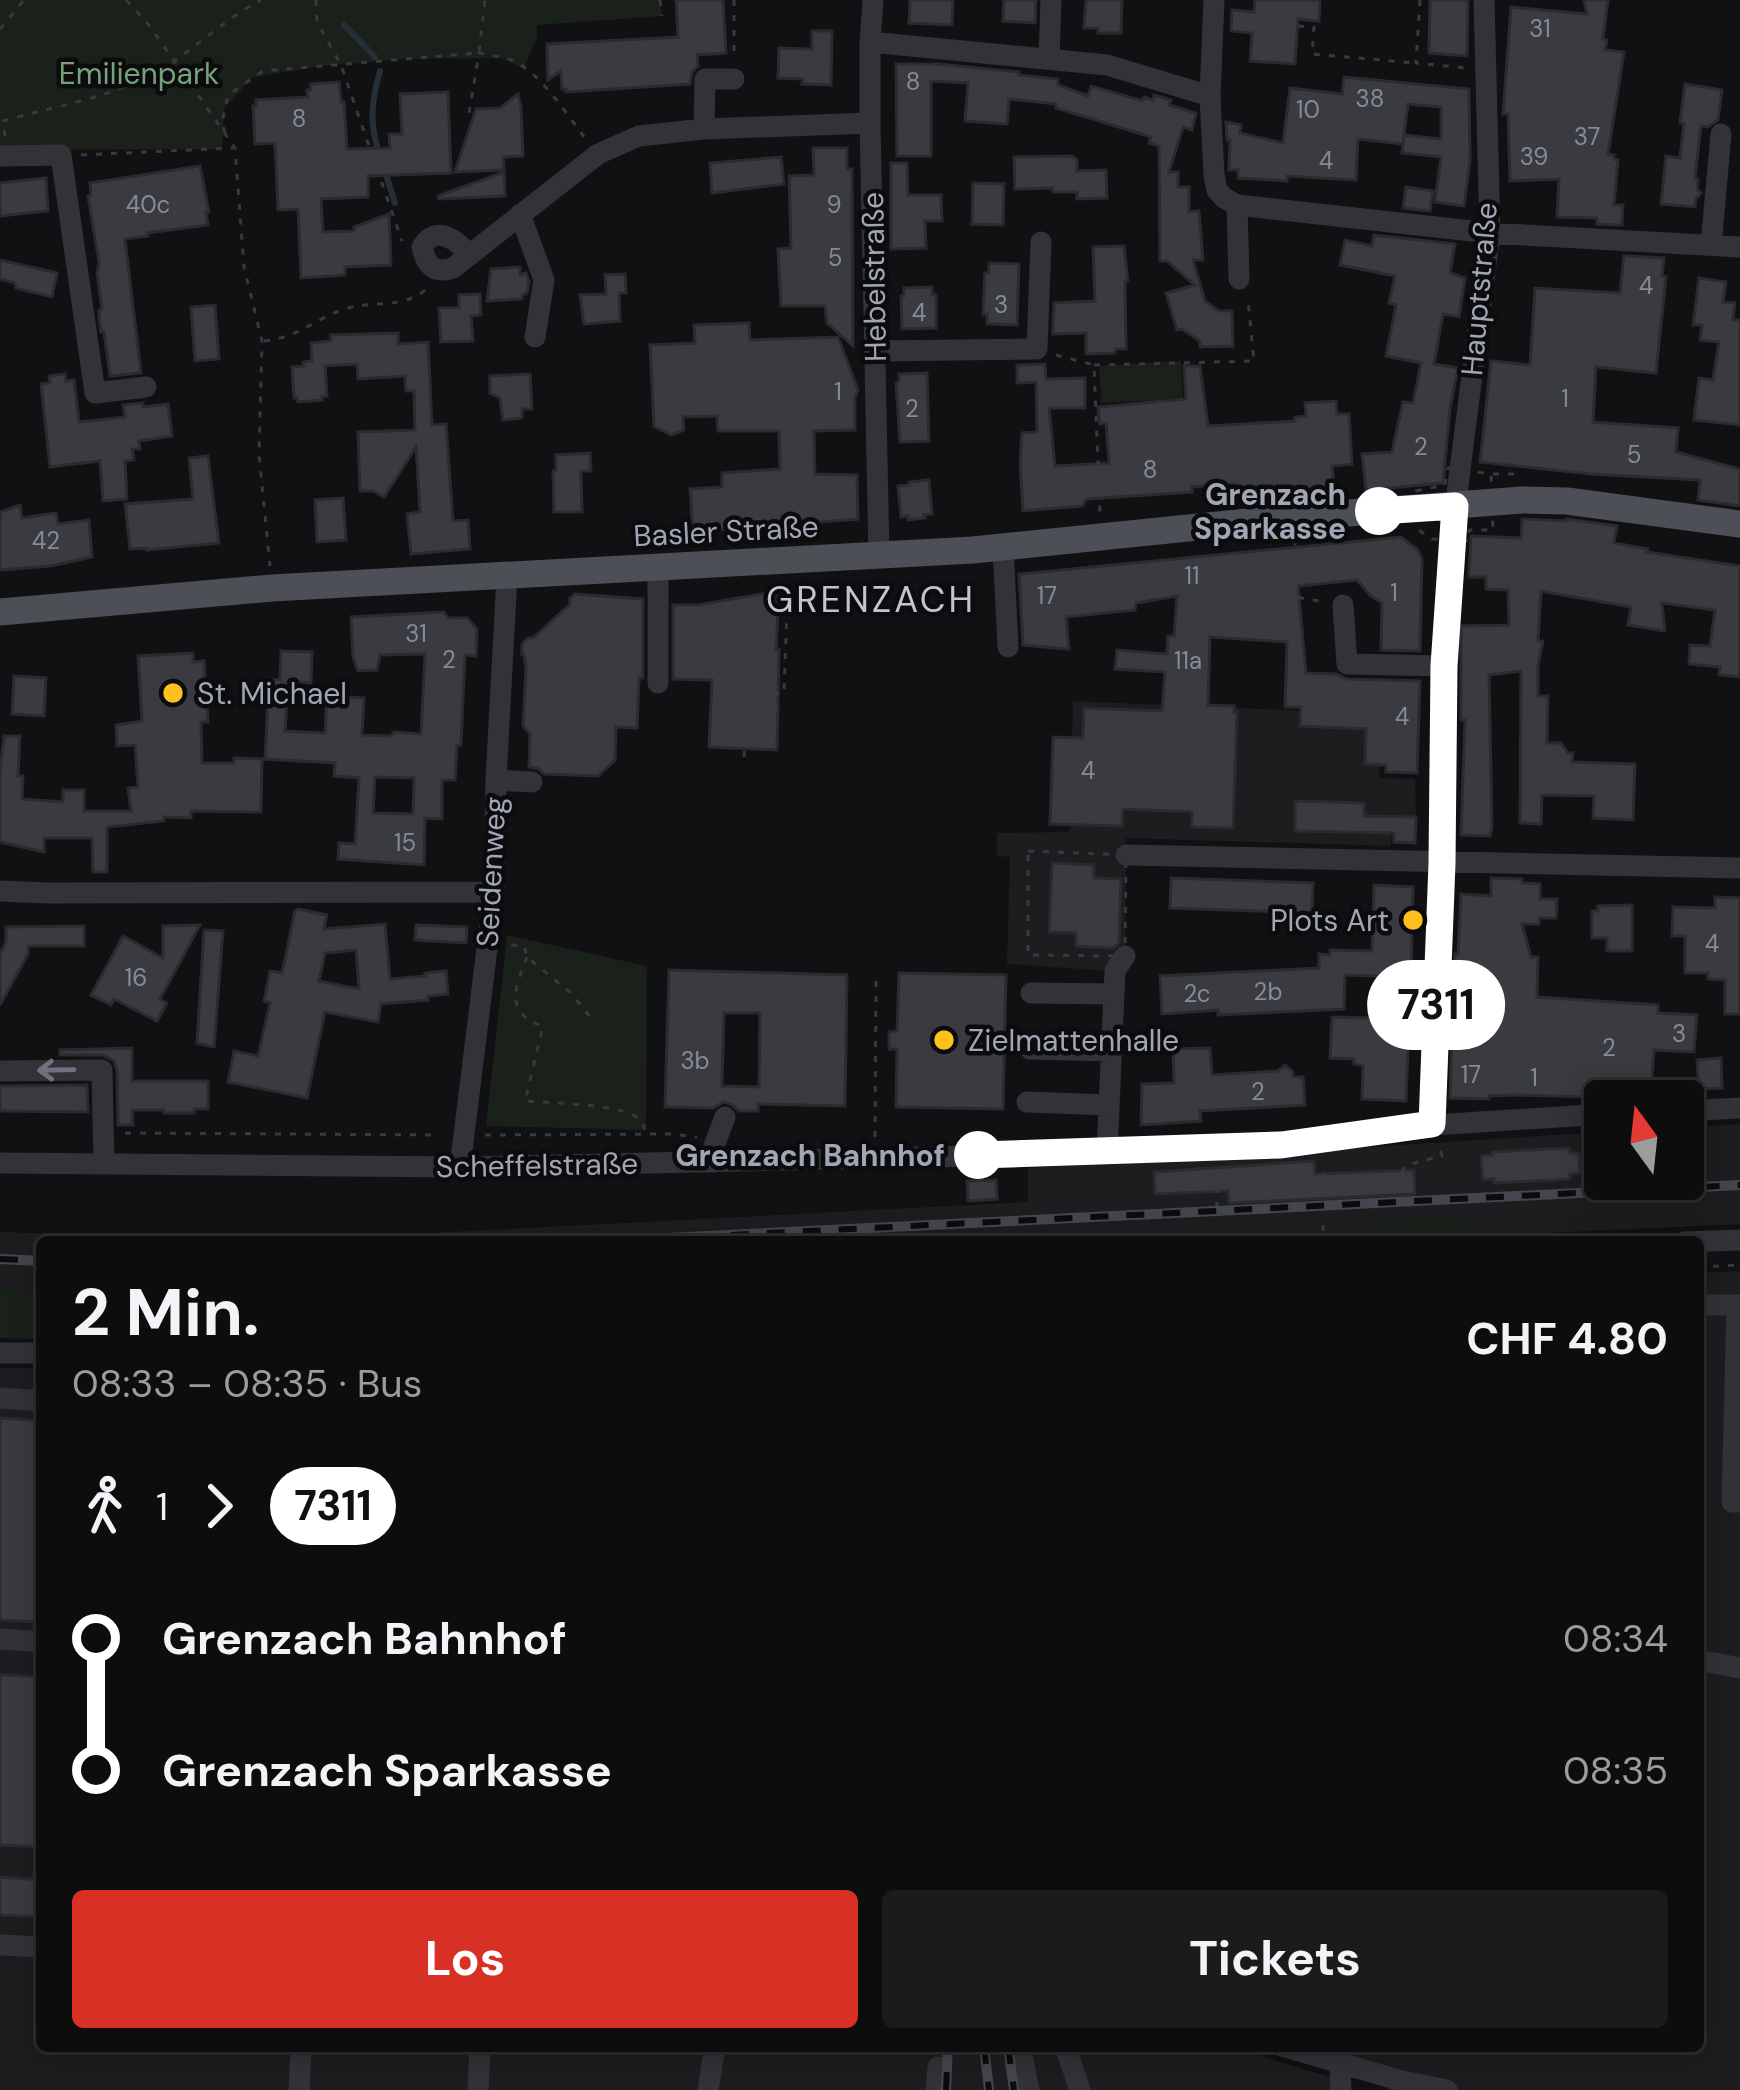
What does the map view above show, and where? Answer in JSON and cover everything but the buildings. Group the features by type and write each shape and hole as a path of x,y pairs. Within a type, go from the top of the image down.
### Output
{"main road":[{"name":"Basler Straße","path":"0,612 272,587 1003,547 1522,500 1567,501 1740,524"}],"street":[{"name":"Hebelstraße","path":"873,0 869,42 879,555"},
{"path":"1049,59 1051,0"},
{"path":"1214,0 1210,95 1214,175 1224,199 1237,205 1525,239 1740,247"},
{"name":"Hauptstraße","path":"1432,1124 1444,666 1455,506 1488,320 1484,0"},
{"path":"869,42 1106,64 1210,95"},
{"path":"704,129 705,79 734,79"},
{"path":"461,261 598,154 640,136 870,122"},
{"path":"1711,245 1721,134"},
{"path":"4,157 61,155 95,393 146,387"},
{"path":"1237,205 1239,279"},
{"path":"520,214 544,280 535,337"},
{"path":"876,351 1037,349 1041,242"},
{"path":"1003,547 1008,646"},
{"path":"658,568 658,683"},
{"name":"Seidenweg","path":"460,1167 494,892 507,576"},
{"path":"1343,605 1347,664 1444,666"},
{"path":"496,780 532,782"},
{"path":"1126,855 1740,868"},
{"path":"0,891 494,892"},
{"path":"1107,1153 1115,971 1125,956"},
{"path":"1031,993 1114,994"},
{"path":"1030,1049 1112,1051"},
{"path":"0,1071 101,1070 104,1165"},
{"path":"1027,1102 1109,1105"},
{"path":"1704,1110 1740,1108"},
{"name":"Scheffelstraße","path":"0,1163 460,1167 714,1154 1107,1153 1281,1145 1432,1124 1584,1115"},
{"path":"714,1154 724,1117"},
{"path":"1704,1241 1740,1240"},
{"path":"1704,1305 1738,1305 1732,1502 1740,1502"},
{"path":"0,1353 36,1353"},
{"path":"0,1398 36,1401"},
{"path":"0,1639 36,1642"},
{"path":"1704,1661 1740,1668"},
{"path":"0,1945 36,1947"},
{"path":"299,2090 301,2052"},
{"path":"478,2090 480,2052"},
{"path":"708,2090 714,2052"},
{"path":"1021,2052 1029,2090"},
{"path":"1067,2052 1080,2090"},
{"path":"1341,2090 1339,2054 1402,2081 1447,2090"},
{"path":"936,2090 938,2067"}],"path":[{"path":"0,29 24,0"},
{"path":"126,0 149,25 235,148 244,267 262,341 259,455 272,587"},
{"path":"4,157 2,121 99,97 148,77 261,0"},
{"path":"316,0 317,22 341,64 404,246"},
{"path":"469,113 485,0"},
{"path":"660,0 662,16"},
{"path":"734,0 734,79"},
{"path":"1416,63 1420,0"},
{"path":"1298,26 1314,27 1312,54 1486,69"},
{"path":"225,134 222,122 228,95 263,71 479,53 515,61 547,88 598,154"},
{"path":"61,155 235,148"},
{"path":"262,341 288,338 341,310 399,304 422,293 461,261"},
{"path":"416,278 422,293"},
{"path":"1037,349 1094,365 1254,361 1247,294 1239,279"},
{"path":"1094,365 1101,536"},
{"path":"1491,474 1516,474"},
{"path":"1295,517 1296,597 1343,605"},
{"path":"744,757 746,725 775,726 776,690 784,690 789,560"},
{"path":"1028,851 1126,855 1125,956 1028,955 1028,851"},
{"path":"489,941 524,946 527,957 572,994 595,1022"},
{"path":"527,957 515,987 518,1010 526,1021 543,1026 525,1101 614,1109 635,1116 646,1134"},
{"path":"874,1157 876,975"},
{"path":"1394,1185 1406,1165 1442,1156 1432,1124"},
{"path":"104,1133 688,1135 700,1137 714,1154"},
{"path":"1215,1164 1217,1207"},
{"path":"1323,1173 1325,1202"},
{"path":"1316,1185 1394,1185"},
{"path":"1394,1185 1399,1198"},
{"path":"1323,1225 1323,1236"},
{"path":"1323,1232 1330,1232"},
{"path":"1704,1267 1740,1265"}],"shaded area":[{"path":"1073,701 1380,714 1379,778 1415,779 1416,818 1392,817 1391,846 1126,838 1125,972 1007,964 1010,857 997,856 997,833 1070,832"},
{"path":"1740,1124 1740,1224 1526,1236 371,1236 1028,1202 1028,1168 1584,1133 1584,1200 1704,1200 1704,1127"},
{"path":"0,1232 124,1236 36,1236 36,1292 0,1288"},
{"path":"1740,1271 1740,2090 1388,2090 1390,2073 1355,2062 1355,2052 1704,2052 1704,1273"},
{"path":"0,1368 36,1368 36,2052 1247,2052 1333,2078 1334,2090 0,2090"}],"green space":[{"name":"Emilienpark","path":"0,0 660,0 662,16 537,25 524,69 502,58 404,59 252,78 224,109 222,149 0,150"},
{"path":"1181,361 1183,399 1101,403 1099,366"},
{"path":"507,935 647,966 646,1130 486,1126"},
{"path":"1435,1218 1501,1223 1430,1236 1367,1236 1367,1224"},
{"path":"0,1288 36,1292 36,1339 0,1338"}],"waterway":[{"path":"344,25 375,57"},
{"path":"380,71 372,114 380,156"},
{"path":"384,168 395,203"}],"railway":[{"path":"708,1236 1740,1185"},
{"path":"0,1259 36,1261"},
{"path":"946,2090 948,2052"},
{"path":"985,2052 989,2090"},
{"path":"1009,2052 1014,2090"}],"bus line":[{"name":"7311","path":"978,1155 1281,1145 1432,1124 1444,666 1455,506 1379,511"}],"place":[{"name":"Grenzach Sparkasse","path":"1379,511"},
{"name":"St. Michael","path":"173,693"},
{"name":"Plots Art","path":"1413,920"},
{"name":"Zielmattenhalle","path":"944,1040"},
{"name":"Grenzach Bahnhof","path":"978,1155"}],"district":[{"name":"GRENZACH","path":"871,599"}]}
